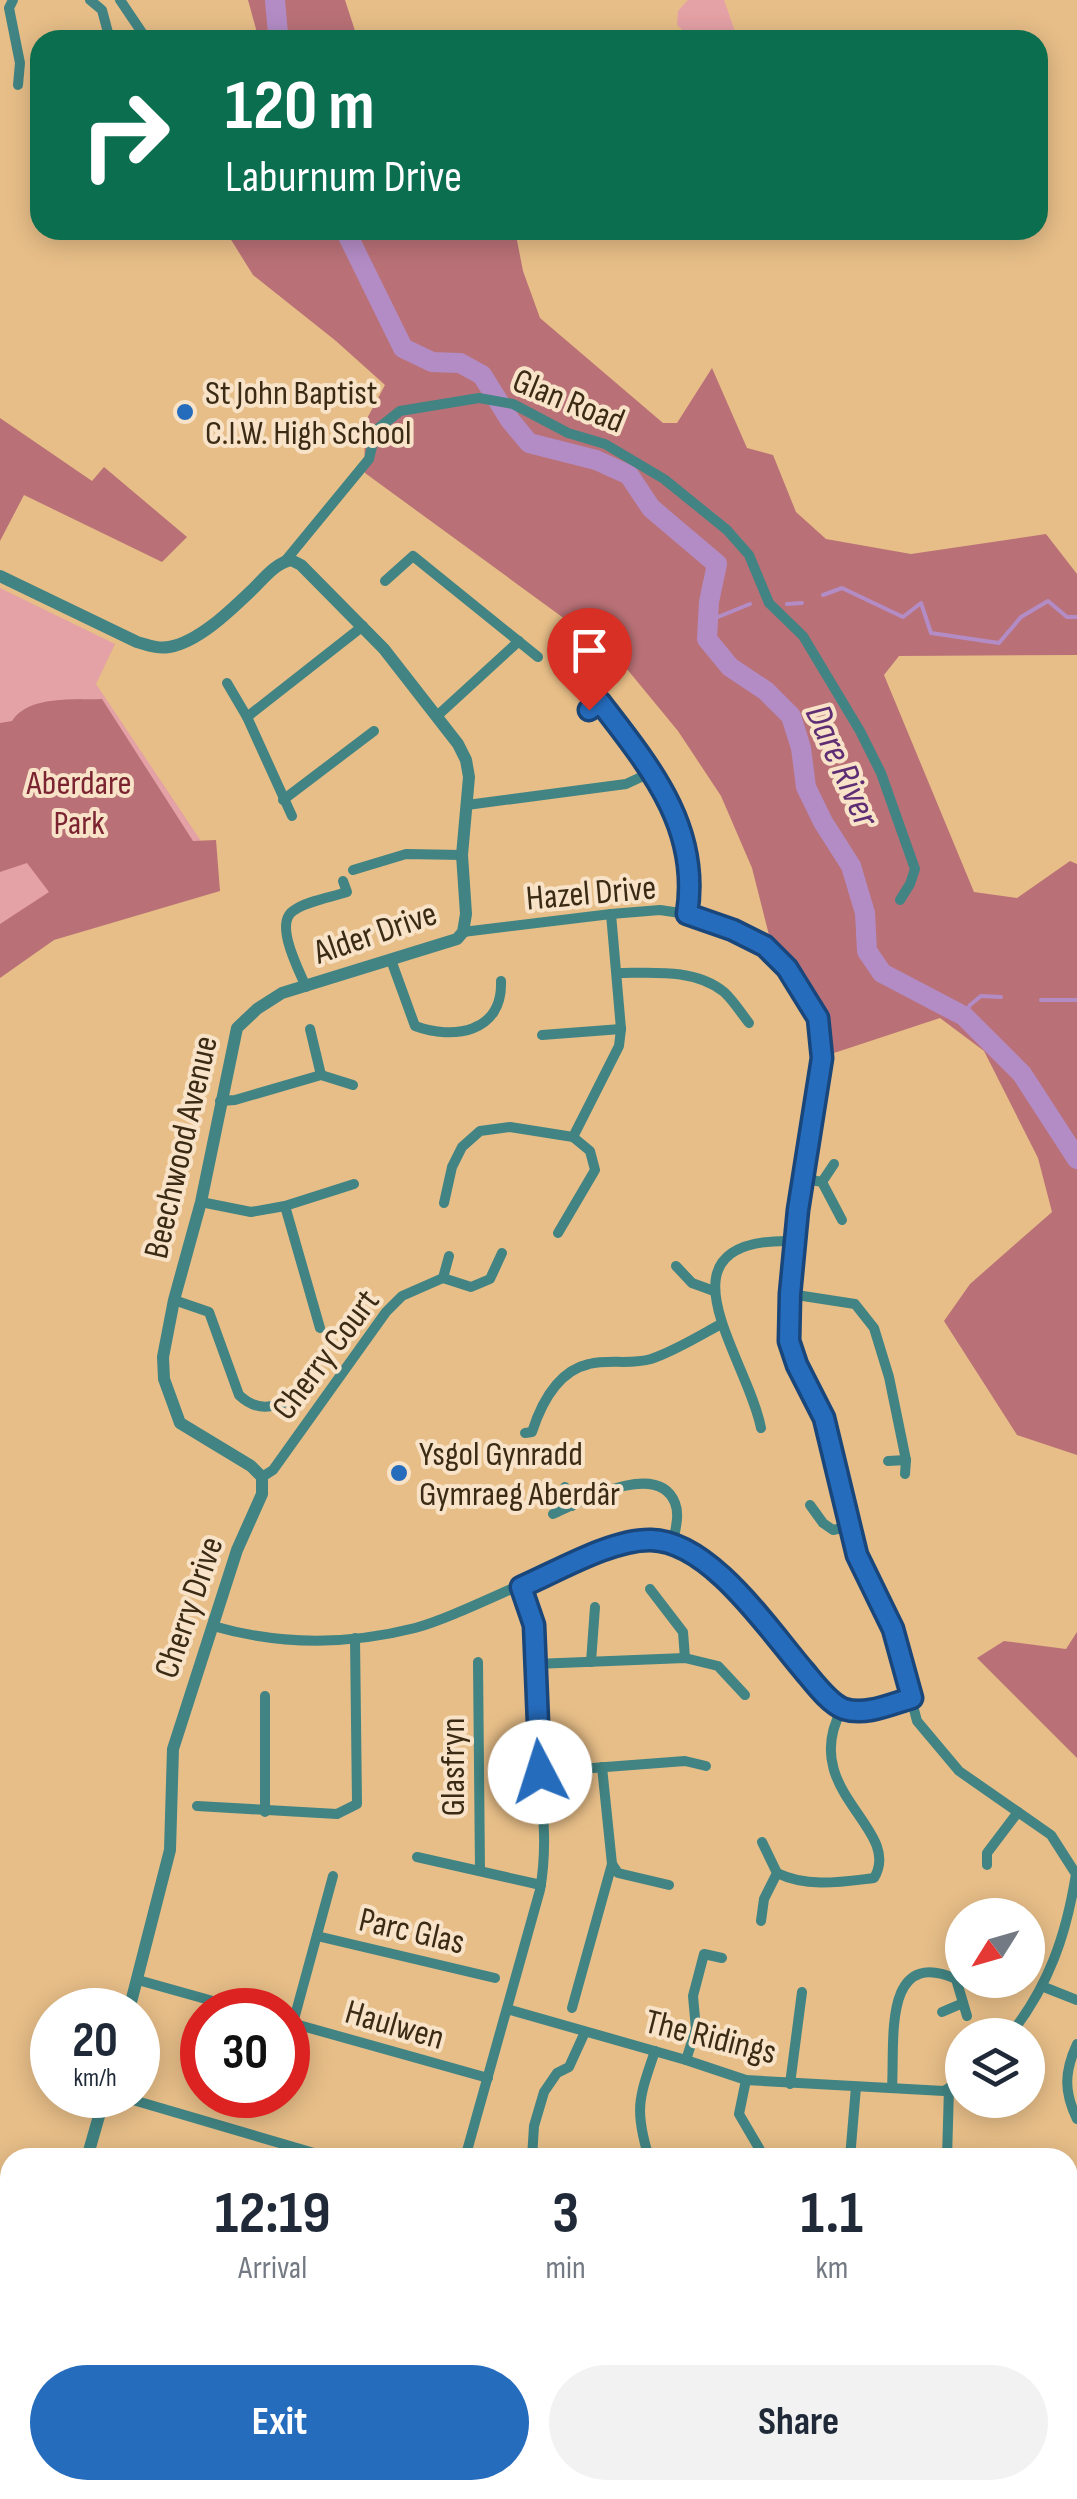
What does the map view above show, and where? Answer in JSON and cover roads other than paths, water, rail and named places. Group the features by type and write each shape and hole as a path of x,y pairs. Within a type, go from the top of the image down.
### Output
{"street":[{"path":"13,0 10,8 20,63 18,85"},
{"path":"90,0 102,10 107,30"},
{"path":"121,0 140,30"},
{"name":"Glan Road","path":"0,576 138,642 156,648 170,647 194,637 286,560 369,460 376,430 400,412 479,398 513,404 568,433 605,444 664,479 727,530 749,554 769,603 803,636 860,730 881,773 914,869 900,900"},
{"path":"385,581 413,556 538,657"},
{"path":"286,560 302,565 362,626 438,716 466,760 470,777 462,854 466,914 463,932"},
{"path":"247,717 362,626"},
{"path":"438,716 519,642"},
{"path":"228,683 292,816"},
{"path":"589,710 600,702 674,809 689,873 687,914"},
{"path":"283,800 374,731"},
{"path":"467,805 626,784 652,772"},
{"path":"353,870 406,854 462,854"},
{"path":"306,987 289,946 285,922 292,911 347,892 343,882"},
{"name":"Hazel Drive","path":"463,932 660,910 687,914 765,946 787,968 818,1018 822,1058 801,1178"},
{"path":"573,1136 611,1066 622,1030 611,914"},
{"name":"Alder Drive","path":"306,987 449,943 463,932"},
{"path":"391,960 414,1026 437,1034 480,1027 494,1014 501,994 500,982"},
{"path":"616,973 675,973 700,979 723,992 749,1022"},
{"name":"Beechwood Avenue","path":"174,1300 201,1202 237,1028 256,1009 282,993 306,987"},
{"path":"310,1029 321,1075"},
{"path":"542,1035 622,1030"},
{"path":"220,1101 321,1075 352,1085"},
{"path":"444,1203 452,1167 462,1146 480,1131 510,1127 573,1136 590,1151 594,1170 558,1233"},
{"path":"822,1182 834,1164"},
{"path":"822,1182 801,1178 789,1341 824,1418 857,1555 893,1629 917,1721 959,1770 1051,1835 1076,1874 1069,1916 1045,1984"},
{"path":"822,1182 842,1220"},
{"path":"201,1202 251,1212 285,1206 354,1184"},
{"path":"285,1206 320,1328"},
{"path":"761,1428 757,1406 721,1324 715,1277 724,1257 765,1240 794,1240"},
{"name":"Cherry Court","path":"262,1477 273,1470 386,1312 402,1296 443,1278 470,1287 490,1280 502,1253"},
{"path":"443,1278 449,1256"},
{"path":"676,1266 692,1283 714,1291"},
{"path":"790,1294 855,1304 874,1328 889,1377 906,1460 905,1474"},
{"path":"262,1477 251,1466 180,1423 172,1409 163,1357 174,1300 209,1312 240,1395 249,1404 258,1408 288,1405"},
{"path":"315,1312 327,1308"},
{"path":"524,1432 532,1432 539,1411 559,1380 589,1364 629,1364 654,1358 721,1324"},
{"path":"888,1461 906,1460"},
{"name":"Cherry Drive","path":"136,1988 170,1850 174,1749 237,1550 262,1494 262,1477"},
{"path":"553,1514 636,1483 656,1485 675,1503 673,1543"},
{"path":"565,1488 572,1506"},
{"path":"810,1505 832,1530 851,1526"},
{"path":"213,1626 300,1642 414,1628 634,1541 673,1543 694,1552 718,1573 815,1684 842,1708 865,1712 912,1698"},
{"path":"468,2148 546,1857 534,1625 521,1587"},
{"path":"650,1589 683,1632 685,1658"},
{"path":"592,1662 594,1606"},
{"path":"197,1806 336,1814 356,1804 355,1638"},
{"path":"535,1664 685,1658 718,1666 745,1694"},
{"name":"Glasfryn","path":"478,1662 480,1871"},
{"path":"265,1696 265,1812"},
{"path":"762,1842 777,1873 788,1878 822,1884 874,1878 880,1868 880,1848 868,1826 844,1798 833,1771 834,1722 842,1708"},
{"path":"540,1772 685,1761 706,1766"},
{"path":"685,1761 685,1774"},
{"path":"572,2008 584,1986 612,1864 602,1767"},
{"path":"987,1865 987,1853 1018,1812"},
{"path":"418,1857 540,1885"},
{"path":"612,1864 618,1873 669,1885"},
{"path":"762,1921 768,1885 777,1873"},
{"name":"Parc Glas","path":"301,1988 333,1876"},
{"name":"Parc Glas","path":"317,1936 495,1978"},
{"path":"686,2060 696,2028 693,1996 704,1954 722,1958"},
{"path":"892,2088 898,1993 916,1973 930,1970 945,1974"},
{"path":"138,1980 180,1992"},
{"path":"1045,1987 1077,2000"},
{"path":"790,2084 802,1992"},
{"path":"962,1998 967,2016"},
{"path":"942,2012 963,2003"},
{"name":"The Ridings","path":"507,2010 746,2080 945,2090"},
{"name":"Haulwen","path":"310,2029 488,2078"},
{"path":"533,2148 534,2126 544,2092 556,2073 569,2066 585,2032"},
{"path":"1077,2044 1067,2068 1066,2084 1077,2120"},
{"path":"646,2148 638,2102 655,2051"},
{"path":"746,2080 739,2114 759,2148"},
{"path":"851,2148 856,2087"},
{"path":"160,2108 298,2148"},
{"path":"90,2148 98,2118"},
{"path":"947,2148 948,2118"}],"waterway":[{"name":"Dare River","path":"275,0 278,30"},
{"name":"Dare River","path":"350,240 403,348 432,362 460,363 482,375 529,443 596,460 629,475 651,508 717,564 707,639 730,667 766,691 791,716 801,748 806,787 851,866 865,913 867,951 882,973 964,1016 1022,1074 1077,1159"},
{"path":"823,595 842,588 903,617 921,603 931,633 999,643 1021,617 1048,601 1067,617 1077,617"},
{"path":"787,604 802,603"},
{"path":"708,621 750,604"},
{"path":"964,1016 981,996 1001,997"},
{"path":"1041,1000 1077,1000"}],"place":[{"name":"St John Baptist C.I.W. High School","path":"185,412"},
{"name":"Ysgol Gynradd Gymraeg Aberdâr","path":"399,1473"}],"park label":[{"name":"Aberdare Park","path":"79,802"}]}
